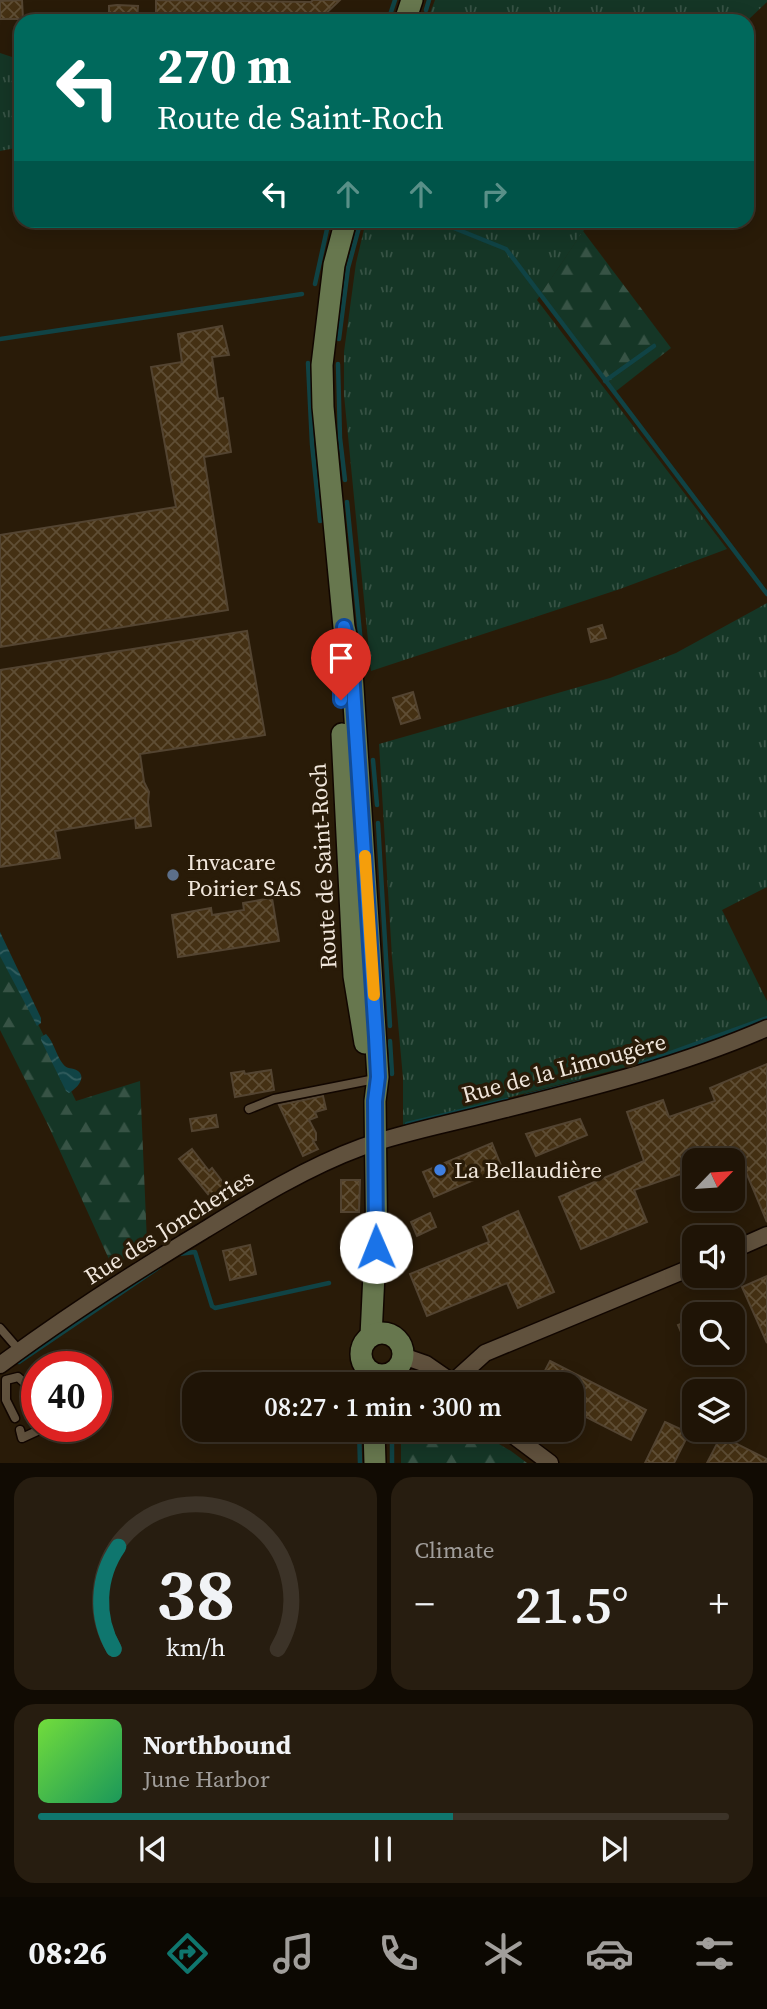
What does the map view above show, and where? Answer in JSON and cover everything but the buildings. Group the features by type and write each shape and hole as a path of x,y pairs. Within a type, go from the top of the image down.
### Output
{"street":[{"name":"Route de Saint-Roch","path":"344,228 334,265 323,365 323,407 344,627 351,656 378,1064 373,1144 377,1264 381,1275 379,1335"},
{"name":"Route de Saint-Roch","path":"344,627 341,722 354,976 375,1101"},
{"name":"Rue de la Limougère","path":"373,1144 631,1077 767,1028"},
{"name":"Rue des Joncheries","path":"2,1371 20,1350 149,1264 263,1194 353,1150 373,1144"},
{"path":"745,1245 767,1235"},
{"path":"465,1372 485,1353 682,1271"},
{"path":"369,1372 360,1354 362,1347 379,1335 400,1342 403,1356 398,1369 392,1372"},
{"path":"403,1356 426,1364 438,1372"},
{"path":"374,1442 375,1463"},
{"path":"522,1442 550,1463"}],"lane":[{"path":"249,1109 274,1099 370,1080"},
{"path":"0,1328 20,1350"},
{"path":"15,1418 6,1400 2,1371 21,1380"},
{"path":"20,1430 21,1434"}],"green space":[{"path":"435,0 767,0 754,14 430,14"},
{"path":"0,53 14,58 14,148 0,151"},
{"path":"364,228 585,228 537,300 727,549 620,589 371,671 344,395 344,352 356,263"},
{"path":"583,231 671,348 615,392 540,295"},
{"path":"767,603 767,887 722,910 767,1001 767,1021 669,1056 403,1125 403,1078 392,957 379,744 610,678 676,653"},
{"path":"0,947 76,1101 140,1081 147,1242 113,1268 49,1127 0,1030"},
{"path":"401,1442 496,1442 527,1463 401,1463"}],"water":[{"path":"0,932 41,1018 41,1023 37,1026 0,956"},
{"path":"46,1034 65,1066 80,1074 80,1083 69,1093 41,1040"}],"waterway":[{"path":"390,14 395,0"},
{"path":"426,10 429,0"},
{"path":"315,284 327,228"},
{"path":"339,339 348,268 359,228"},
{"path":"454,228 506,249 767,594"},
{"path":"0,339 302,294"},
{"path":"605,381 654,346"},
{"path":"308,363 312,444 320,521"},
{"path":"338,364 340,438 345,480"},
{"path":"347,502 363,664"},
{"path":"373,760 377,805"},
{"path":"378,823 390,1026"},
{"path":"629,1068 767,1018"},
{"path":"390,1041 392,1074"},
{"path":"526,1096 580,1082"},
{"path":"407,1124 507,1100"},
{"path":"178,1254 195,1252 212,1306 215,1308 329,1283"},
{"path":"19,1362 159,1267"},
{"path":"359,1442 360,1463"},
{"path":"392,1442 392,1463"}],"slow traffic":[{"path":"365,856 374,995"}],"place":[{"name":"Invacare Poirier SAS","path":"173,875"},
{"name":"La Bellaudière","path":"440,1170"}],"route":[{"path":"341,700 344,627 351,656 376,1037 376,1247"}]}
